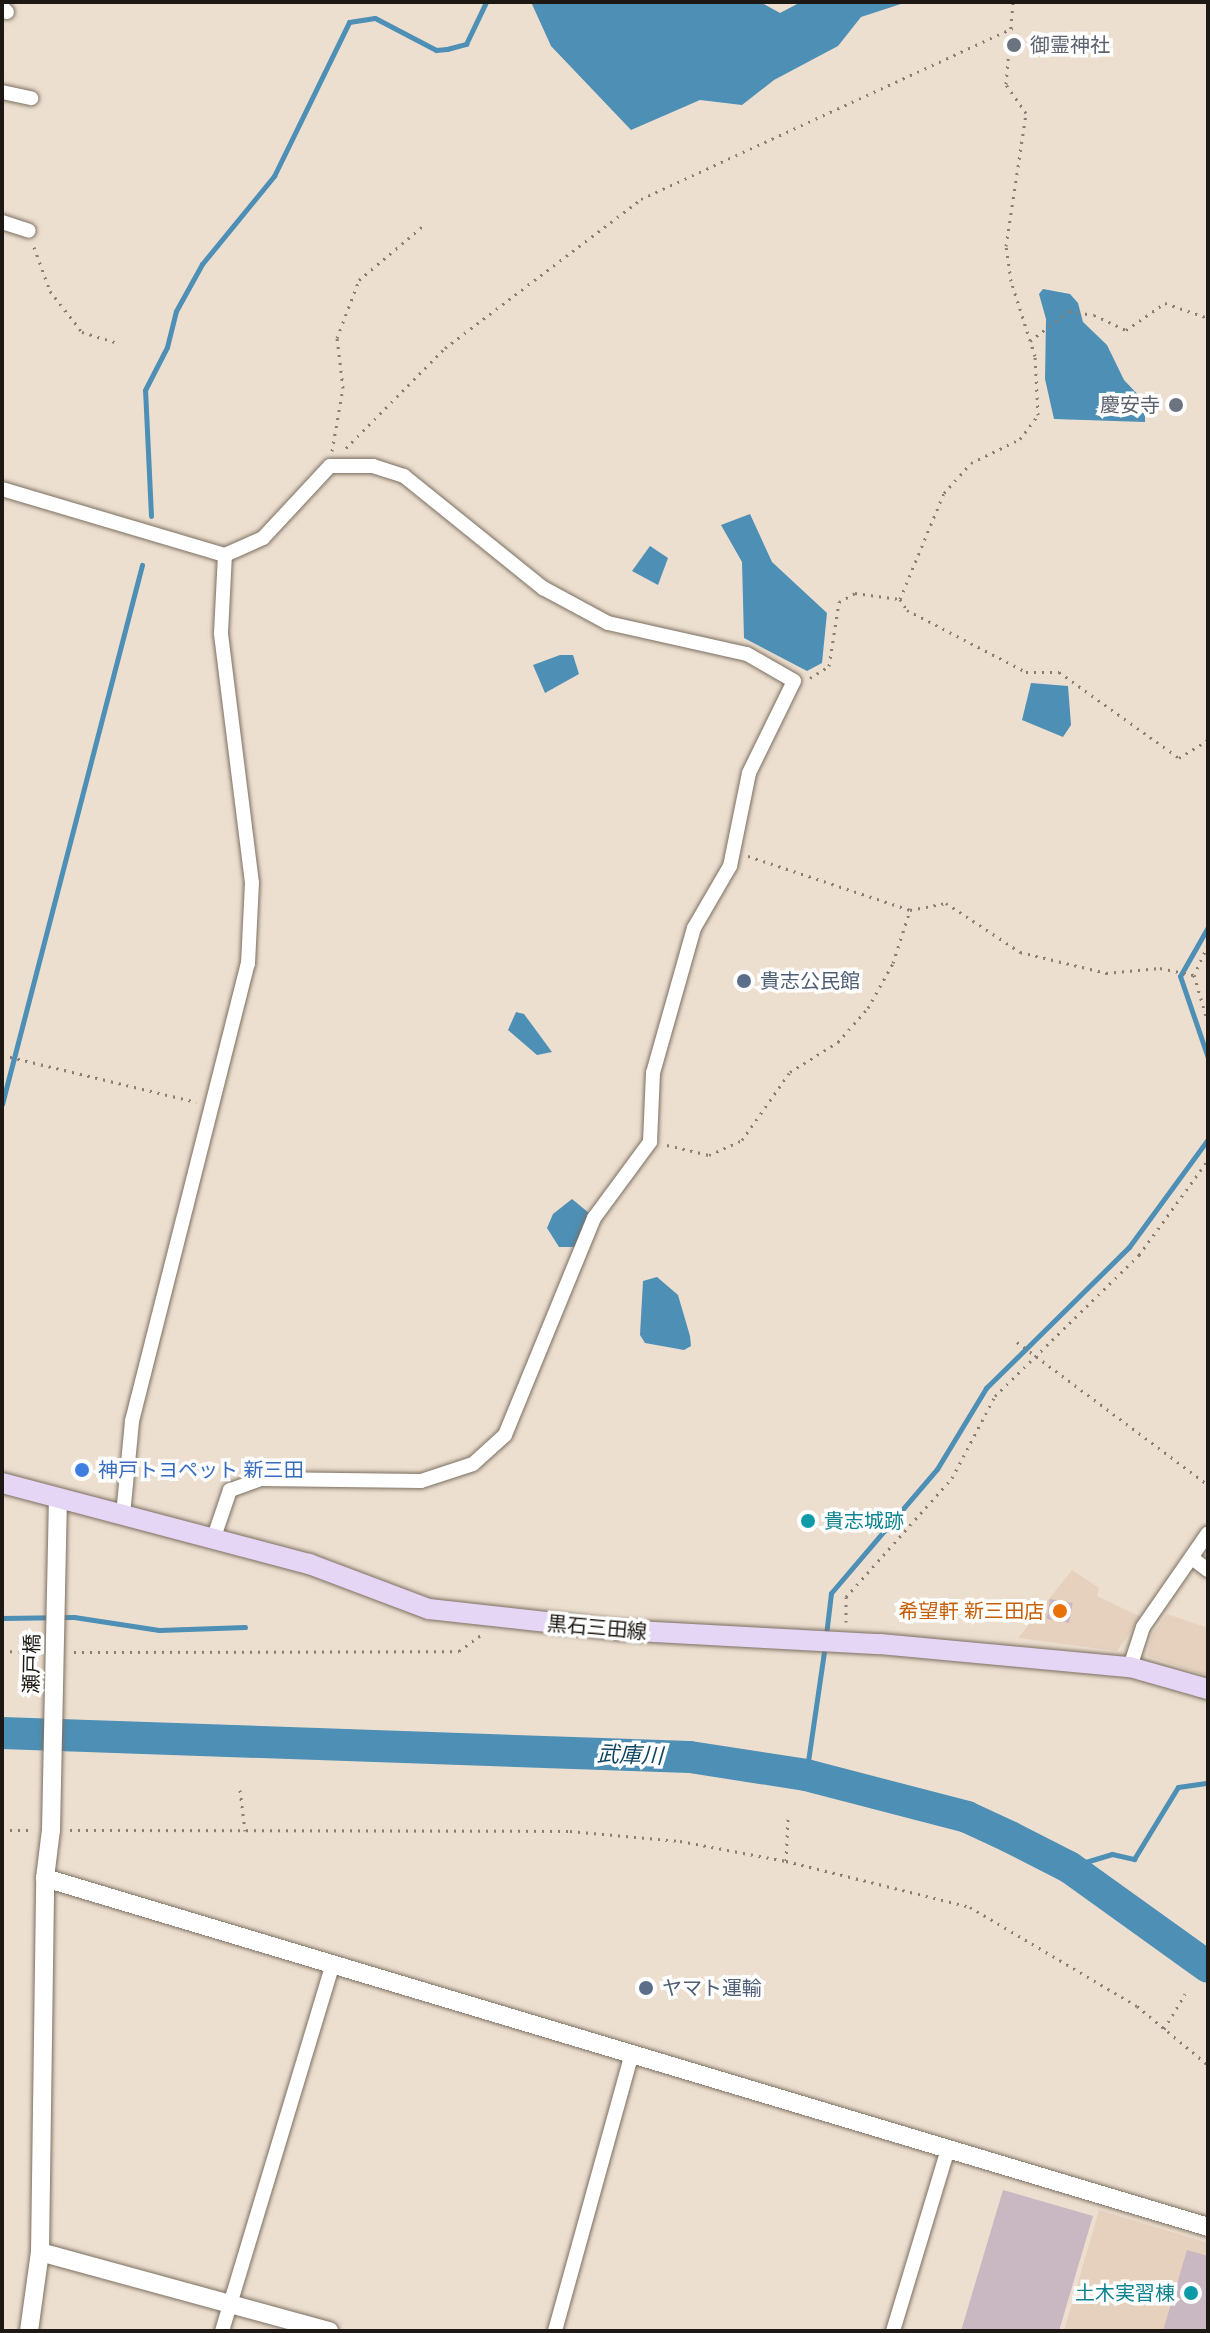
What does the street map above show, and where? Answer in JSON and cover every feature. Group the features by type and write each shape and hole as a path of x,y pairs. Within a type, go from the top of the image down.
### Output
{"main road":[{"name":"黒石三田線","path":"2,1483 309,1564 429,1609 504,1619 844,1642 1130,1667 1208,1689"}],"street":[{"path":"2,92 31,98"},
{"path":"2,222 29,231"},
{"path":"2,489 225,555 263,538 330,466 373,466 404,476 543,588 608,623 747,654 794,681 749,773 730,866 694,928 653,1073 650,1142 594,1218 505,1435 473,1464 421,1481 261,1479 230,1490 213,1540"},
{"path":"123,1515 132,1421 211,1106 230,1052 248,964 252,883 221,633 225,555"},
{"name":"瀬戸橋","path":"29,2331 40,2252 45,1878 51,1830 58,1499"},
{"path":"1130,1667 1143,1627 1208,1533"},
{"path":"1192,1558 1208,1570"},
{"path":"45,1878 1208,2227"},
{"path":"222,2331 333,1964"},
{"path":"555,2331 632,2054"},
{"path":"893,2331 948,2149"},
{"path":"40,2252 230,2301 329,2331"}],"path":[{"path":"900,599 944,493 971,463 1020,439 1038,415 1030,341 1011,281 1006,246 1026,113 1006,84 1014,27 1013,2"},
{"path":"330,466 383,406 445,348 641,199 1014,27"},
{"path":"330,466 343,388 337,338 359,280 424,225"},
{"path":"29,231 50,291 82,332 117,343"},
{"path":"1030,341 1069,311 1094,315 1126,330 1165,303 1208,318"},
{"path":"794,681 829,666 839,602 855,593 900,599 907,610 1026,672 1059,672 1179,758 1208,740"},
{"path":"733,851 910,910 946,903 1020,952 1106,973 1160,968 1194,975"},
{"path":"650,1142 709,1155 742,1140 790,1072 838,1042 868,1008 893,963 910,910"},
{"path":"1208,945 1194,975 1208,1023"},
{"path":"2,1055 211,1106"},
{"path":"844,1642 846,1597 952,1478 995,1396 1139,1255 1208,1160"},
{"path":"1017,1342 1208,1485"},
{"path":"2,1651 459,1651 504,1619"},
{"path":"240,1790 245,1831"},
{"path":"786,1861 788,1819"},
{"path":"2,1830 570,1831 680,1841 786,1861 970,1907 1064,1959 1164,2029 1208,2065"},
{"path":"1164,2029 1185,1994"}],"shaded area":[{"path":"1072,1570 1099,1588 1097,1596 1141,1617 1117,1651 1018,1638"},
{"path":"1167,1614 1208,1628 1208,1676 1147,1656 1152,1635"},
{"path":"1099,2210 1208,2243 1208,2331 1064,2331"}],"water":[{"path":"531,2 760,2 780,13 801,2 907,2 861,17 838,46 774,80 742,105 700,100 631,130 551,46"},
{"path":"1043,289 1070,294 1078,303 1083,322 1107,345 1124,380 1145,402 1145,422 1054,419 1045,379 1046,319 1039,294"},
{"path":"750,514 772,562 827,613 822,663 807,671 744,638 742,562 721,525"},
{"path":"650,546 668,558 658,585 632,571"},
{"path":"560,655 573,655 579,674 545,693 533,665"},
{"path":"1031,683 1068,686 1071,725 1063,737 1022,720"},
{"path":"516,1012 524,1014 552,1052 537,1055 508,1030"},
{"path":"572,1199 589,1213 575,1247 559,1247 547,1228 553,1214"},
{"path":"657,1277 678,1295 690,1336 691,1346 684,1350 645,1343 640,1335 643,1281"}],"building":[{"path":"1050,1599 1073,1603 1069,1623 1047,1619"},
{"path":"1003,2190 1093,2216 1059,2331 961,2331"},
{"name":"土木実習棟","path":"1187,2250 1208,2256 1208,2331 1163,2331"}],"waterway":[{"path":"151,516 145,390 167,347 176,311 202,264 274,176 349,22 375,18 436,50 447,49 466,44 486,2"},
{"path":"2,1104 142,565"},
{"path":"1208,927 1180,976 1208,1058"},
{"path":"826,1635 831,1593 937,1469 986,1388 1129,1247 1208,1139"},
{"path":"2,1618 74,1617 159,1630 245,1627"},
{"path":"806,1775 825,1645"},
{"name":"武庫川","path":"2,1733 690,1757 806,1775 967,1817 1010,1837 1069,1867 1208,1967"},
{"path":"1069,1867 1112,1854 1134,1859 1178,1787 1208,1783"}],"place":[{"name":"御霊神社","path":"1014,45"},
{"name":"慶安寺","path":"1176,405"},
{"name":"貴志公民館","path":"744,981"},
{"name":"神戸トヨペット 新三田","path":"82,1470"},
{"name":"貴志城跡","path":"808,1521"},
{"name":"希望軒 新三田店","path":"1060,1611"},
{"name":"ヤマト運輸","path":"646,1988"},
{"name":"土木実習棟","path":"1191,2293"}]}
